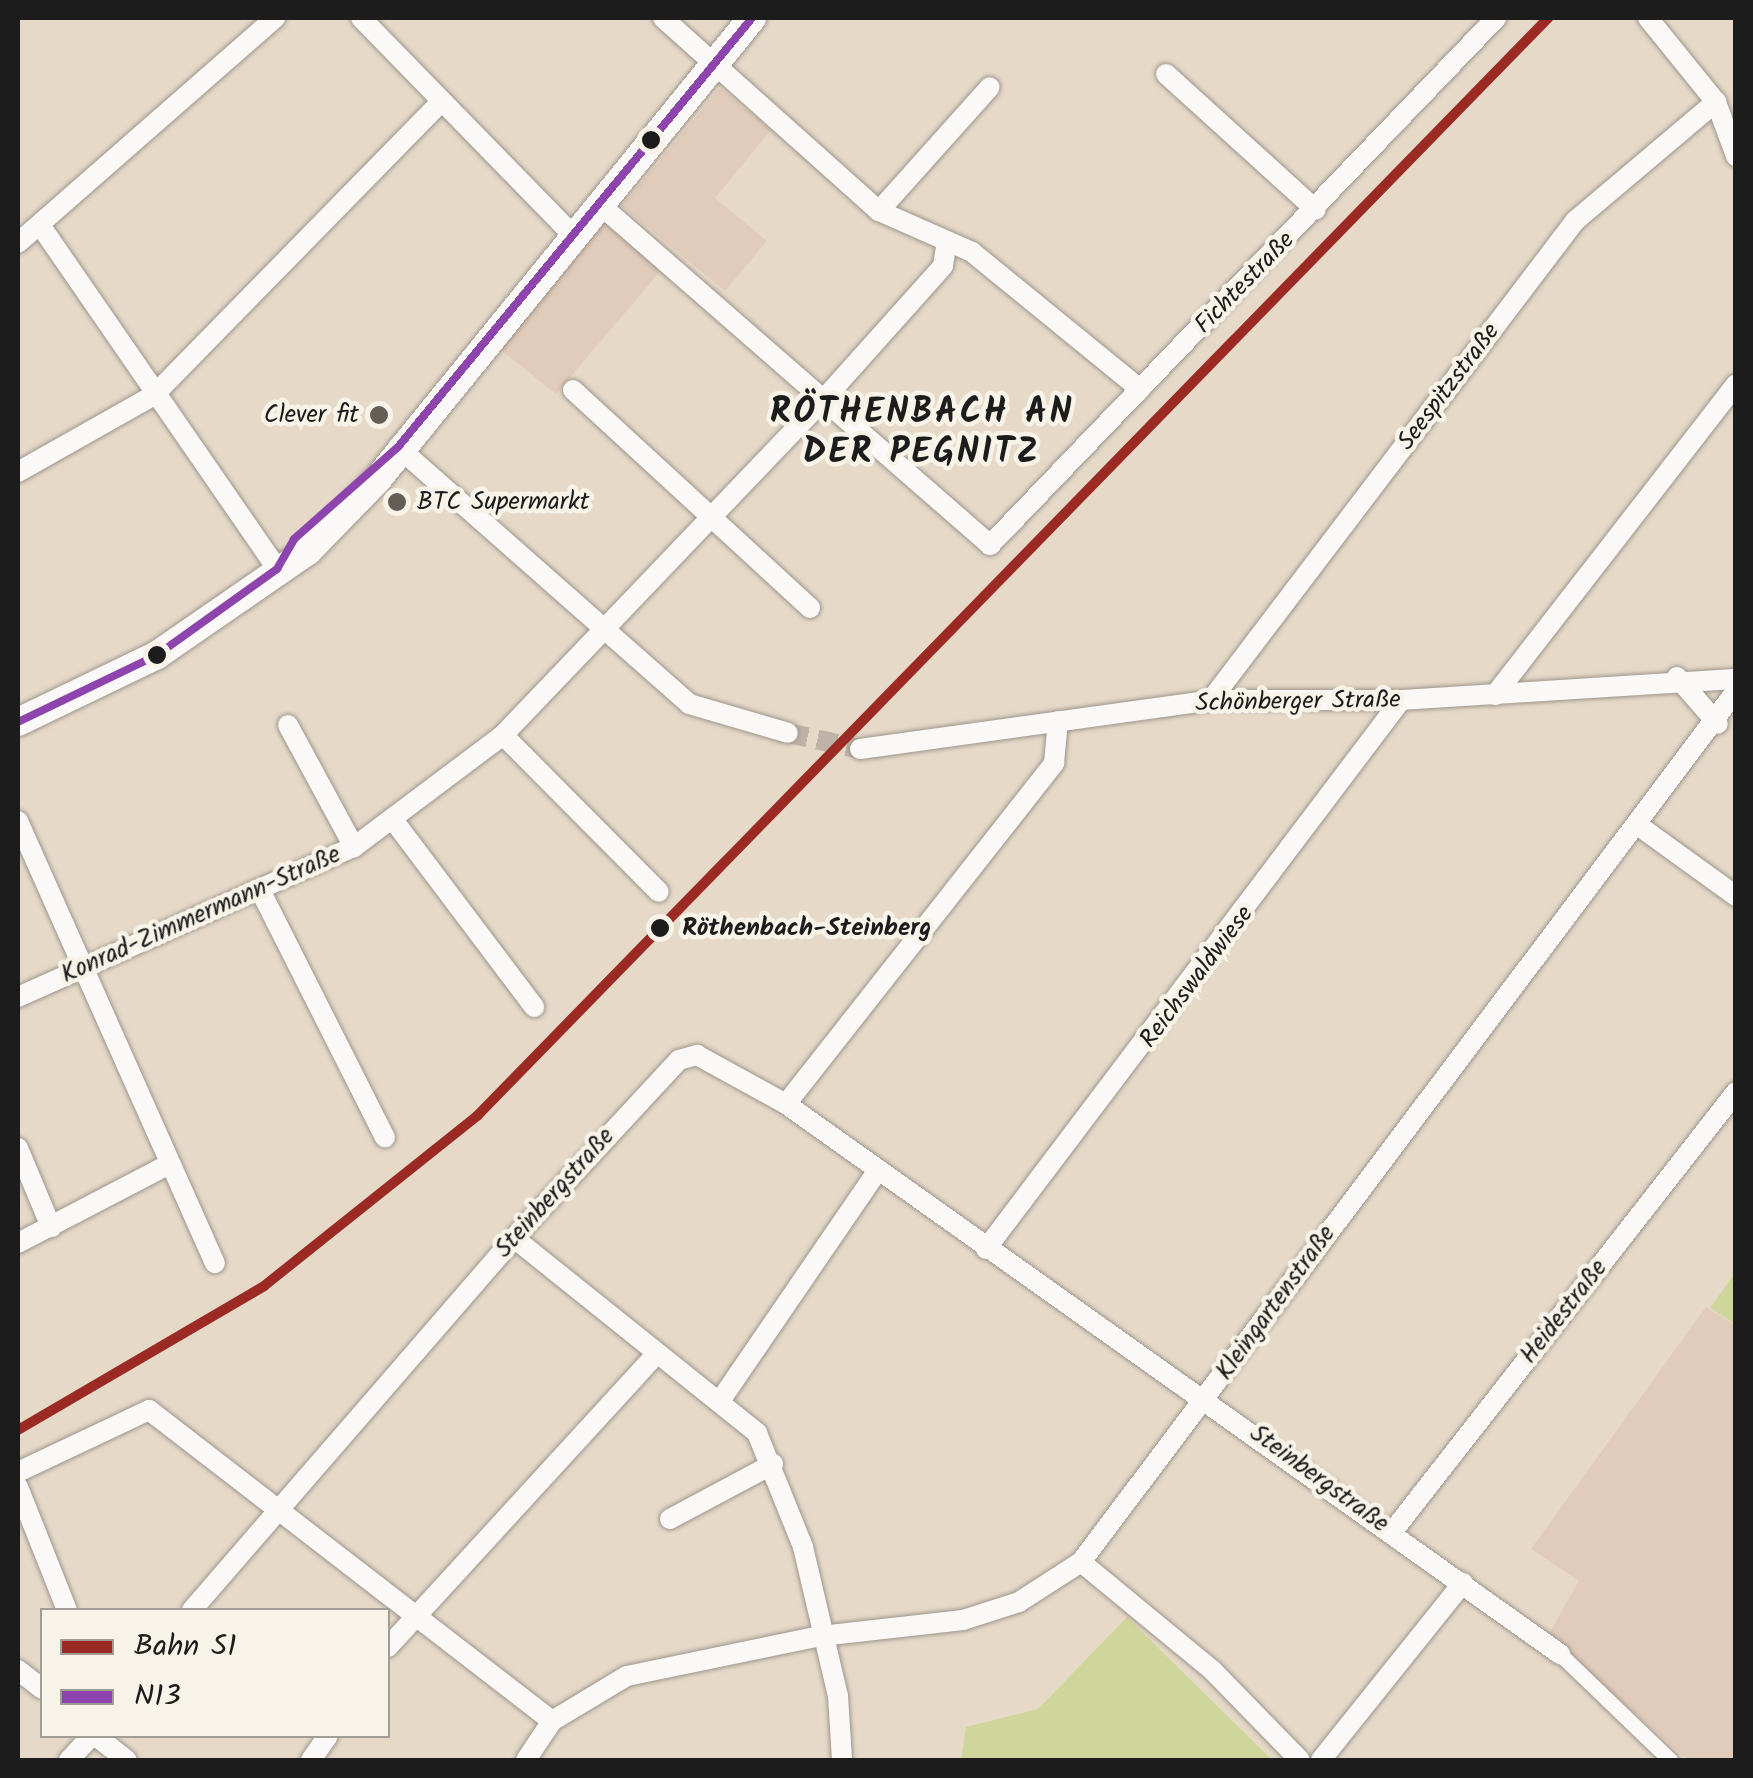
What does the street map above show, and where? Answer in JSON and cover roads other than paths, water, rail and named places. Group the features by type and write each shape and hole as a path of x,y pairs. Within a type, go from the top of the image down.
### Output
{"main road":[{"path":"18,722 158,655 284,563 308,552 752,18"}],"street":[{"path":"18,244 275,18"},
{"path":"362,18 440,103 572,235"},
{"path":"664,18 714,67 879,211 946,246 972,252 1140,390"},
{"name":"Fichtestraße","path":"825,398 990,545 1316,210 1496,18"},
{"path":"1648,18 1716,102 1736,156"},
{"path":"1166,74 1316,210"},
{"path":"879,211 990,87"},
{"name":"Seespitzstraße","path":"1211,700 1576,221 1716,102"},
{"path":"18,472 154,395 440,103"},
{"path":"598,204 825,398"},
{"path":"40,225 154,395 284,563"},
{"name":"Konrad-Zimmermann-Straße","path":"18,997 261,892 354,846 394,821 503,735 825,398 942,266 946,246"},
{"path":"1495,694 1736,384"},
{"path":"573,390 810,608"},
{"path":"390,456 606,630 689,704 788,732"},
{"path":"1677,676 1718,724"},
{"name":"Schönberger Straße","path":"860,748 1211,700 1401,700 1677,676 1736,678"},
{"name":"Kleingartenstraße","path":"552,1720 627,1676 821,1636 962,1620 1019,1602 1081,1562 1718,724 1736,691"},
{"name":"Reichswaldwiese","path":"986,1249 1401,700"},
{"path":"786,1104 1054,762 1058,721"},
{"path":"288,725 354,846"},
{"path":"503,735 659,892"},
{"path":"18,820 168,1165 215,1262"},
{"path":"394,821 534,1007"},
{"path":"1639,826 1736,896"},
{"path":"261,892 385,1138"},
{"name":"Steinbergstraße","path":"194,1608 278,1504 514,1238 679,1060 716,1058 986,1249 1206,1397 1560,1654"},
{"name":"Heidestraße","path":"1393,1531 1736,1092"},
{"path":"18,1148 51,1227"},
{"path":"18,1243 168,1165"},
{"path":"722,1398 876,1172"},
{"path":"514,1238 656,1353 722,1398 773,1464 842,1719 842,1760"},
{"path":"390,1644 412,1611 656,1353"},
{"path":"18,1472 149,1410 278,1504 552,1720 526,1760"},
{"path":"670,1519 773,1464"},
{"path":"18,1487 66,1608"},
{"path":"1081,1562 1213,1671 1300,1760"},
{"path":"1320,1760 1463,1582"},
{"path":"1560,1654 1670,1760"},
{"path":"18,1670 40,1688"},
{"path":"70,1760 92,1738"},
{"path":"97,1738 127,1760"},
{"path":"311,1760 327,1738"}],"tunnel":[{"path":"788,733 860,749"}],"rail line":[{"name":"S1","path":"18,1430 264,1286 477,1116 1548,18"}],"place":[{"name":"Clever fit","path":"379,415"},
{"name":"BTC Supermarkt","path":"397,502"},
{"name":"Röthenbach-Steinberg","path":"660,928"}],"district":[{"name":"RÖTHENBACH AN DER PEGNITZ","path":"922,433"}]}
